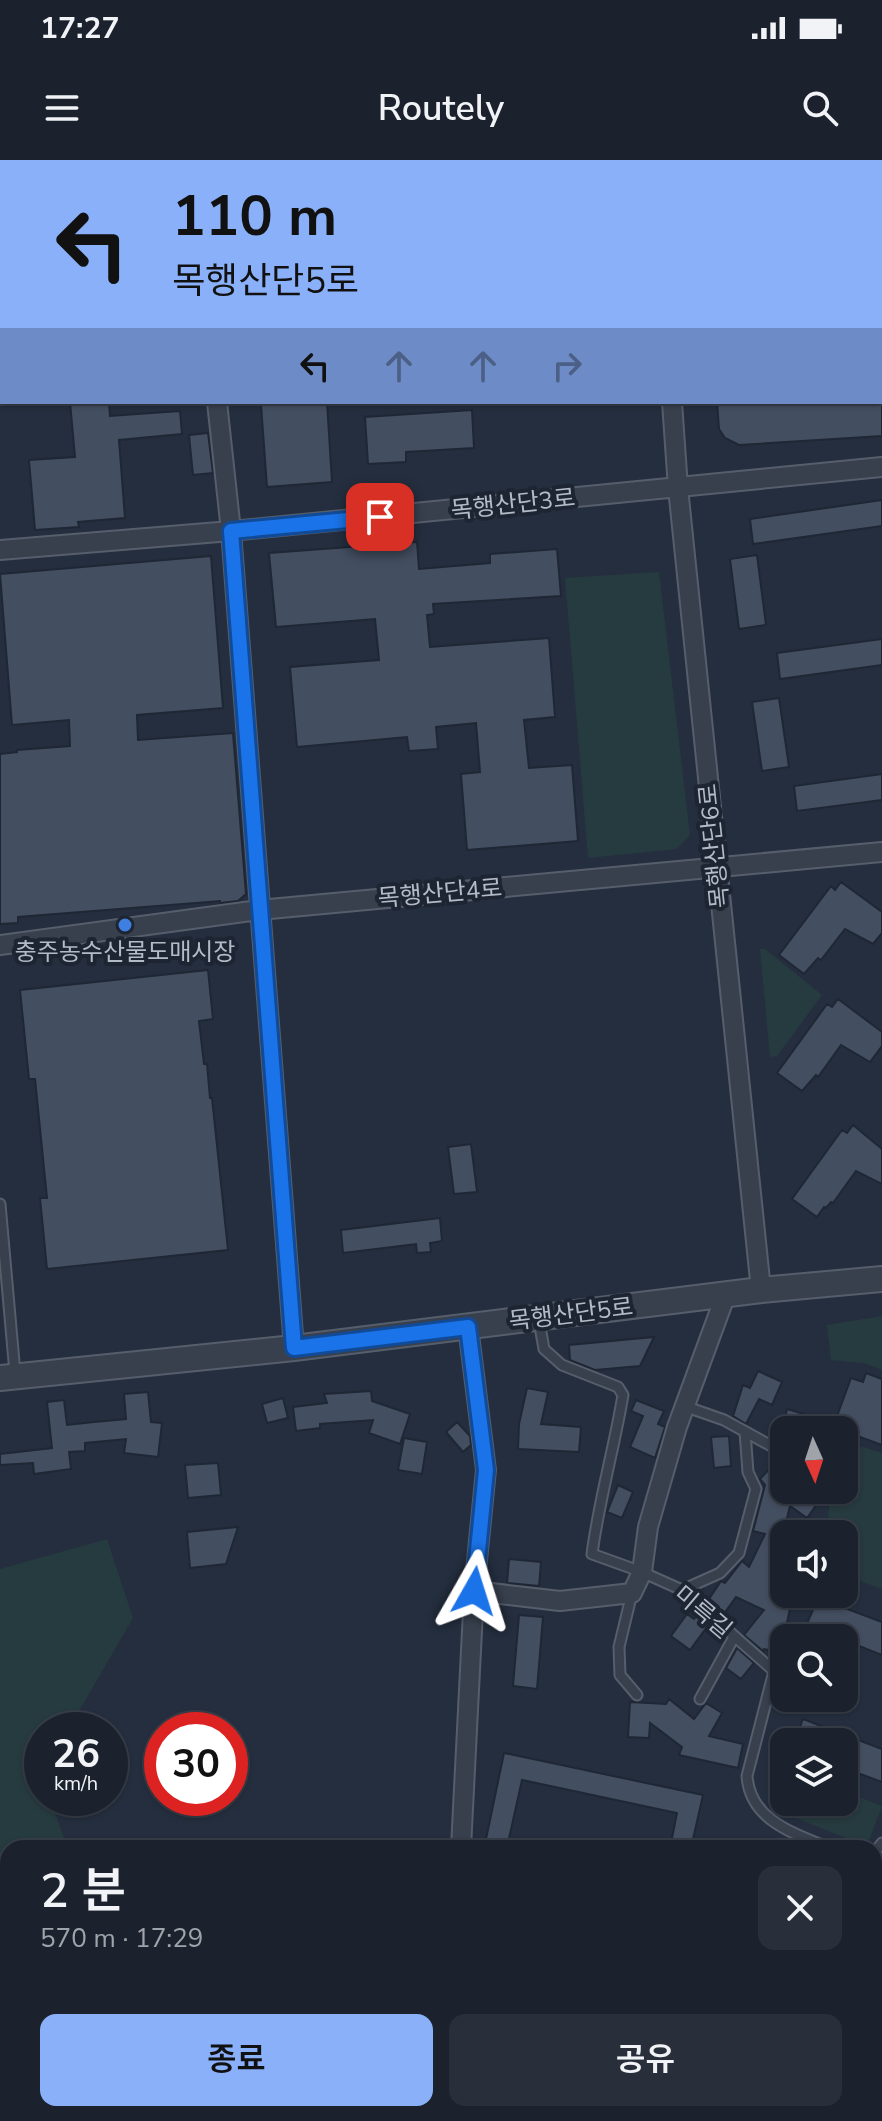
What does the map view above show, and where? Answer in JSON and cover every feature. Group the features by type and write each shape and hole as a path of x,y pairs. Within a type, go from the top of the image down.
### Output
{"street":[{"path":"217,404 231,531 294,1348"},
{"name":"목행산단6로","path":"672,404 716,868 761,1290"},
{"name":"목행산단3로","path":"0,550 231,531 882,467"},
{"name":"목행산단4로","path":"0,945 259,910 882,852"},
{"name":"목행산단5로","path":"8,1377 294,1348 726,1294 882,1279"},
{"path":"474,1591 560,1601 632,1593 642,1572 648,1527 684,1406 726,1294"},
{"path":"461,1840 474,1591 486,1470 468,1327"}],"lane":[{"path":"0,1204 8,1377"},
{"name":"미륵길","path":"538,1318 544,1349 562,1365 618,1387 623,1395 614,1452 598,1508 592,1554 682,1590 774,1671 747,1776 748,1793 758,1808 787,1830 810,1840"},
{"path":"684,1406 724,1420 770,1445"},
{"path":"682,1590 720,1573 739,1553 756,1489 748,1472 745,1432"},
{"path":"632,1593 619,1647 620,1675 637,1695"},
{"path":"700,1699 734,1637"}],"green space":[{"path":"659,572 690,835 677,849 588,858 565,578"},
{"path":"760,949 765,949 822,995 777,1056 770,1057"},
{"path":"882,1316 882,1370 864,1363 831,1360 827,1325"},
{"path":"858,1445 882,1453 882,1589 858,1580 858,1520 828,1520 829,1504 858,1504"},
{"path":"107,1539 133,1618 78,1712 24,1712 24,1816 56,1816 65,1840 0,1840 0,1569"},
{"path":"858,1797 882,1806 869,1840 852,1840 790,1816 858,1816"}],"building":[{"path":"70,404 109,404 110,416 180,411 182,434 119,440 125,518 78,522 79,527 35,530 29,460 75,457"},
{"path":"327,404 332,482 267,487 261,405"},
{"path":"717,404 882,404 882,436 739,445 725,438 719,429"},
{"path":"472,410 474,448 406,452 406,462 368,464 365,417"},
{"path":"208,433 213,473 193,475 189,435"},
{"path":"882,500 882,526 753,544 750,519"},
{"path":"417,542 419,569 490,563 490,554 557,549 561,596 433,604 434,614 427,615 430,647 549,638 555,717 524,720 529,768 572,765 578,841 467,850 461,774 480,772 476,723 436,727 438,749 409,751 407,737 297,747 290,667 379,660 375,619 276,627 269,553"},
{"path":"757,555 766,625 739,629 730,559"},
{"path":"211,556 223,708 137,715 138,740 233,733 246,894 238,901 18,917 18,923 0,924 0,754 70,746 69,720 12,725 0,574"},
{"path":"882,639 882,665 780,679 777,653"},
{"path":"779,698 789,767 762,771 752,702"},
{"path":"882,774 882,800 797,811 794,786"},
{"path":"841,882 882,912 882,933 873,944 845,929 821,960 818,958 804,974 779,955 831,886 835,890"},
{"path":"208,970 213,1019 199,1021 212,1098 228,1250 47,1269 40,1198 47,1198 35,1079 29,1079 20,990"},
{"path":"838,999 882,1032 882,1046 870,1062 841,1045 818,1077 816,1075 802,1091 777,1073 827,1004 832,1007"},
{"path":"853,1125 882,1149 882,1184 856,1171 833,1203 824,1207 817,1217 792,1199 842,1130 847,1133"},
{"path":"471,1144 477,1192 454,1194 448,1147"},
{"path":"440,1218 442,1241 430,1243 431,1252 417,1253 416,1244 343,1253 341,1230"},
{"path":"654,1337 640,1366 595,1370 570,1360 569,1345"},
{"path":"758,1371 782,1382 772,1405 759,1399 746,1424 733,1416 743,1385 750,1388"},
{"path":"866,1373 882,1379 882,1445 858,1436 858,1416 837,1416 851,1378 863,1382"},
{"path":"527,1388 548,1392 541,1424 581,1427 579,1452 518,1449 519,1424"},
{"path":"371,1391 372,1401 410,1414 400,1444 369,1433 373,1420 320,1424 320,1428 296,1431 293,1407 327,1403 324,1394"},
{"path":"148,1392 151,1422 162,1423 158,1457 124,1453 126,1439 85,1443 85,1451 69,1452 71,1469 34,1474 33,1463 0,1465 0,1454 52,1448 47,1402 64,1400 67,1425 126,1419 124,1394"},
{"path":"283,1398 288,1418 267,1423 262,1404"},
{"path":"636,1400 664,1411 658,1424 665,1427 655,1458 630,1447 643,1416 631,1411"},
{"path":"787,1409 804,1414 803,1416 785,1416"},
{"path":"457,1422 470,1436 471,1445 463,1452 446,1432"},
{"path":"729,1436 731,1466 714,1468 711,1437"},
{"path":"404,1438 427,1442 422,1474 398,1470"},
{"path":"218,1463 221,1495 188,1498 185,1465"},
{"path":"770,1468 770,1504 817,1504 807,1518 790,1506 787,1520 770,1520 770,1608 790,1608 787,1624 770,1624 770,1650 763,1651 744,1635 764,1610 736,1597 723,1615 707,1602 721,1581 725,1583 742,1561 749,1567 765,1534 753,1531 765,1485 760,1479"},
{"path":"618,1485 633,1492 622,1518 607,1512"},
{"path":"238,1527 226,1564 190,1568 187,1532"},
{"path":"509,1559 541,1562 539,1586 507,1583"},
{"path":"814,1608 845,1608 882,1622 882,1655 858,1646 858,1624 807,1624"},
{"path":"687,1614 694,1619 698,1614 709,1624 690,1650 671,1636"},
{"path":"519,1615 543,1617 537,1689 513,1686"},
{"path":"737,1648 754,1663 741,1679 726,1668"},
{"path":"669,1699 694,1719 706,1703 722,1713 709,1736 743,1744 738,1768 679,1755 682,1747 650,1723 649,1738 628,1737 630,1702 666,1704"},
{"path":"803,1719 827,1728 799,1728"},
{"path":"858,1740 882,1749 882,1782 858,1773"},
{"path":"504,1753 703,1795 693,1840 672,1840 677,1813 522,1780 509,1840 486,1839"}],"place":[{"name":"충주농수산물도매시장","path":"125,925"}],"route":[{"path":"380,517 231,531 294,1348 468,1327 486,1470 474,1591"}]}
